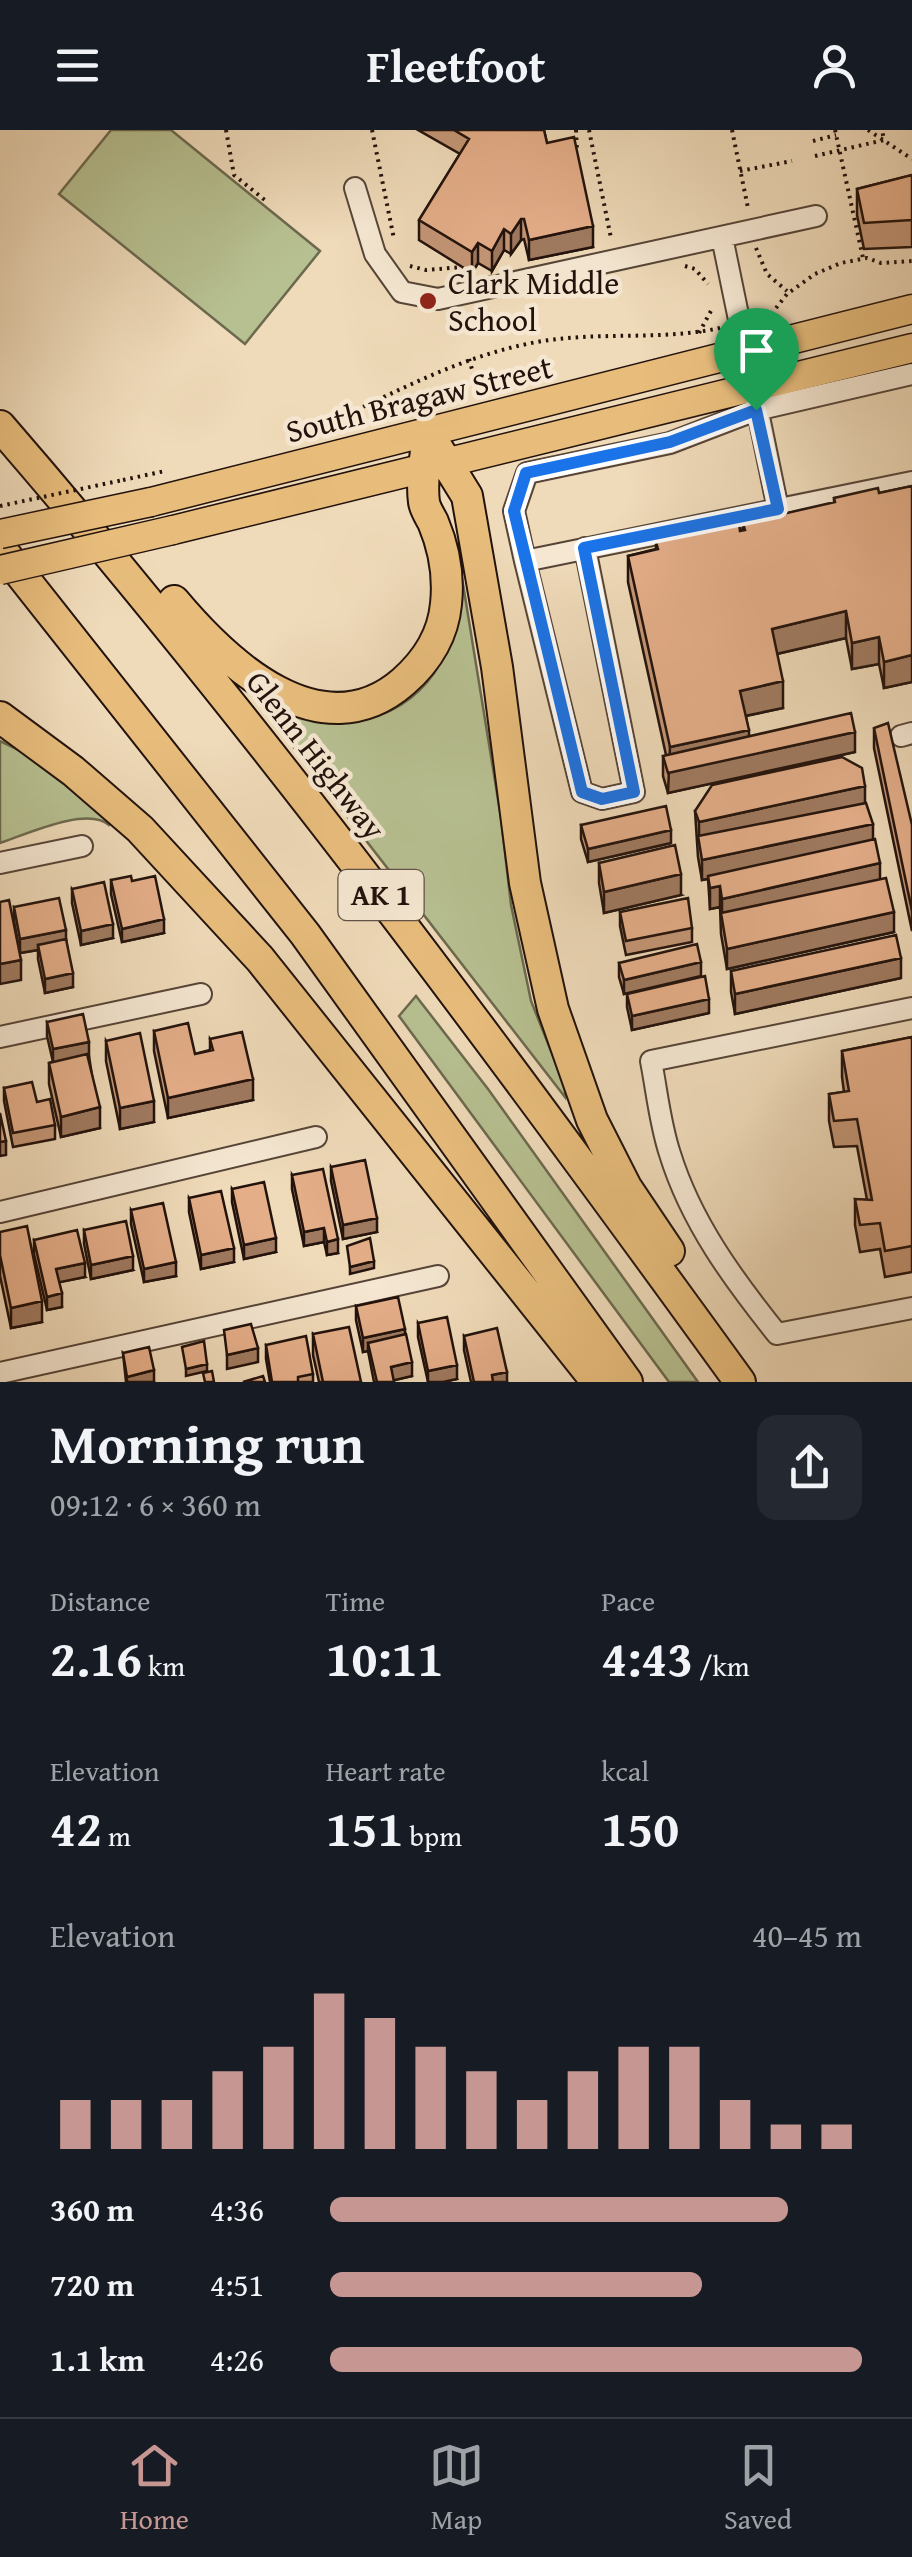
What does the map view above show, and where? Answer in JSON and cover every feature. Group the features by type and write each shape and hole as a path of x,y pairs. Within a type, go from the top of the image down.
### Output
{"highway":[{"path":"0,425 136,557 221,652 244,672 312,705 334,708 364,703 397,687 437,641 444,620 447,584 440,542 424,504 436,464"},
{"name":"Glenn Highway","path":"0,425 283,766 478,1023 740,1382"},
{"path":"428,434 436,464 467,496 497,667 525,884 553,1010 569,1060 592,1120 626,1187 758,1382"},
{"name":"AK 1","path":"0,548 305,934 627,1382"},
{"path":"0,717 73,771 140,829 260,958 597,1382"}],"main road":[{"name":"South Bragaw Street","path":"0,534 428,434 912,310"},
{"name":"South Bragaw Street","path":"0,570 436,464 754,399 912,348"}],"street":[{"path":"355,188 374,249 402,292 438,300 816,216"},
{"path":"722,237 778,509"},
{"path":"584,548 634,792 602,799 582,792 525,561 514,511 526,473 670,442 754,399 912,374"},
{"path":"525,561 912,482"},
{"path":"0,863 82,846"},
{"path":"0,1037 201,994"},
{"path":"912,1008 651,1062 669,1153 698,1223 735,1282 777,1334 912,1308"},
{"path":"0,1212 316,1137"},
{"path":"0,1373 438,1276"}],"path":[{"path":"226,130 234,175 266,201"},
{"path":"372,130 395,244 374,249"},
{"path":"576,130 576,153"},
{"path":"589,130 612,245"},
{"path":"732,130 757,255 767,274 789,293"},
{"path":"868,130 912,159"},
{"path":"882,130 884,140"},
{"path":"812,141 835,133 863,258"},
{"path":"814,156 884,140"},
{"path":"740,172 792,161"},
{"path":"769,317 789,293 815,274 841,263 863,258 881,263 912,261"},
{"path":"404,262 411,268 426,270 463,267"},
{"path":"281,444 429,375 489,352 576,336 699,332 713,309 713,293 695,269 674,262"},
{"path":"0,506 175,468"}],"green space":[{"path":"111,130 171,130 320,251 245,344 59,194"},
{"path":"462,578 501,818 511,905 531,1001 565,1086 565,1097 250,691 292,714 322,722 369,719 391,710 428,682 441,662 452,631"},
{"path":"0,741 54,767 112,822 109,825 99,820 72,820 0,843"},
{"path":"416,996 488,1089 698,1382 669,1382 399,1016"}],"building":[{"name":"Clark Middle School","path":"454,130 544,130 547,143 574,137 593,226 529,240 521,219 511,234 504,229 492,251 478,243 472,252 419,220 469,139"},
{"path":"912,175 912,220 864,223 857,189"},
{"path":"912,486 912,655 884,662 879,637 852,643 846,611 772,629 783,681 740,691 749,730 670,747 628,556 658,549 656,542 739,523 740,531 745,530 743,523 835,502 834,498 878,488 879,493"},
{"path":"851,713 855,732 668,773 663,756"},
{"path":"888,723 912,825 912,911 874,728"},
{"path":"842,757 862,768 865,786 699,822 695,811 712,785"},
{"path":"866,803 873,824 702,860 698,836"},
{"path":"666,806 671,830 588,849 581,825"},
{"path":"875,839 880,863 722,899 720,886 710,888 708,876"},
{"path":"675,845 681,874 604,892 599,863"},
{"path":"131,876 132,881 155,876 164,919 122,929 111,880"},
{"path":"886,878 894,912 727,949 721,913"},
{"path":"104,882 113,924 81,931 72,889"},
{"path":"59,898 66,930 20,939 14,907"},
{"path":"688,898 692,928 626,941 620,912"},
{"path":"9,900 21,960 0,964 0,902"},
{"path":"896,935 901,958 735,994 731,971"},
{"path":"66,939 73,973 45,979 38,945"},
{"path":"697,944 701,962 624,980 619,963"},
{"path":"705,976 709,999 632,1016 627,994"},
{"path":"83,1014 89,1042 53,1049 47,1022"},
{"path":"188,1023 195,1054 213,1050 210,1039 242,1032 253,1079 168,1098 154,1031"},
{"path":"140,1033 154,1101 120,1108 106,1041"},
{"path":"912,1037 912,1246 885,1251 880,1223 860,1225 855,1199 872,1200 857,1119 834,1121 829,1094 849,1091 842,1051"},
{"path":"87,1054 100,1107 61,1117 49,1063"},
{"path":"32,1082 37,1102 50,1099 55,1125 13,1133 4,1088"},
{"path":"0,1113 6,1141 0,1142"},
{"path":"365,1160 377,1218 343,1225 331,1167"},
{"path":"323,1169 338,1239 327,1242 324,1228 304,1232 292,1175"},
{"path":"264,1182 276,1238 244,1245 232,1189"},
{"path":"221,1191 234,1248 201,1255 189,1198"},
{"path":"163,1203 176,1262 144,1269 131,1210"},
{"path":"126,1221 133,1256 91,1265 84,1230"},
{"path":"27,1226 42,1301 11,1308 0,1255 0,1232"},
{"path":"77,1230 85,1263 56,1269 62,1293 47,1297 34,1240"},
{"path":"370,1238 374,1261 350,1267 347,1246"},
{"path":"398,1297 405,1329 363,1338 356,1306"},
{"path":"447,1317 457,1365 428,1371 418,1323"},
{"path":"251,1324 258,1348 227,1355 224,1330"},
{"path":"349,1327 361,1382 323,1382 313,1334"},
{"path":"497,1328 507,1372 492,1375 493,1382 474,1382 464,1336"},
{"path":"406,1334 412,1362 391,1367 394,1382 377,1382 368,1343"},
{"path":"306,1336 313,1374 298,1377 298,1382 272,1382 266,1345"},
{"path":"204,1341 207,1364 186,1369 182,1347"},
{"path":"149,1347 154,1370 127,1377 123,1353"},
{"path":"212,1371 214,1382 205,1382 203,1373"},
{"path":"263,1376 265,1382 243,1382"}],"place":[{"name":"Clark Middle School","path":"428,301"}],"route":[{"path":"756,410 778,509 584,548 634,792 602,799 582,792 514,511 526,473 670,442 756,410"}]}
